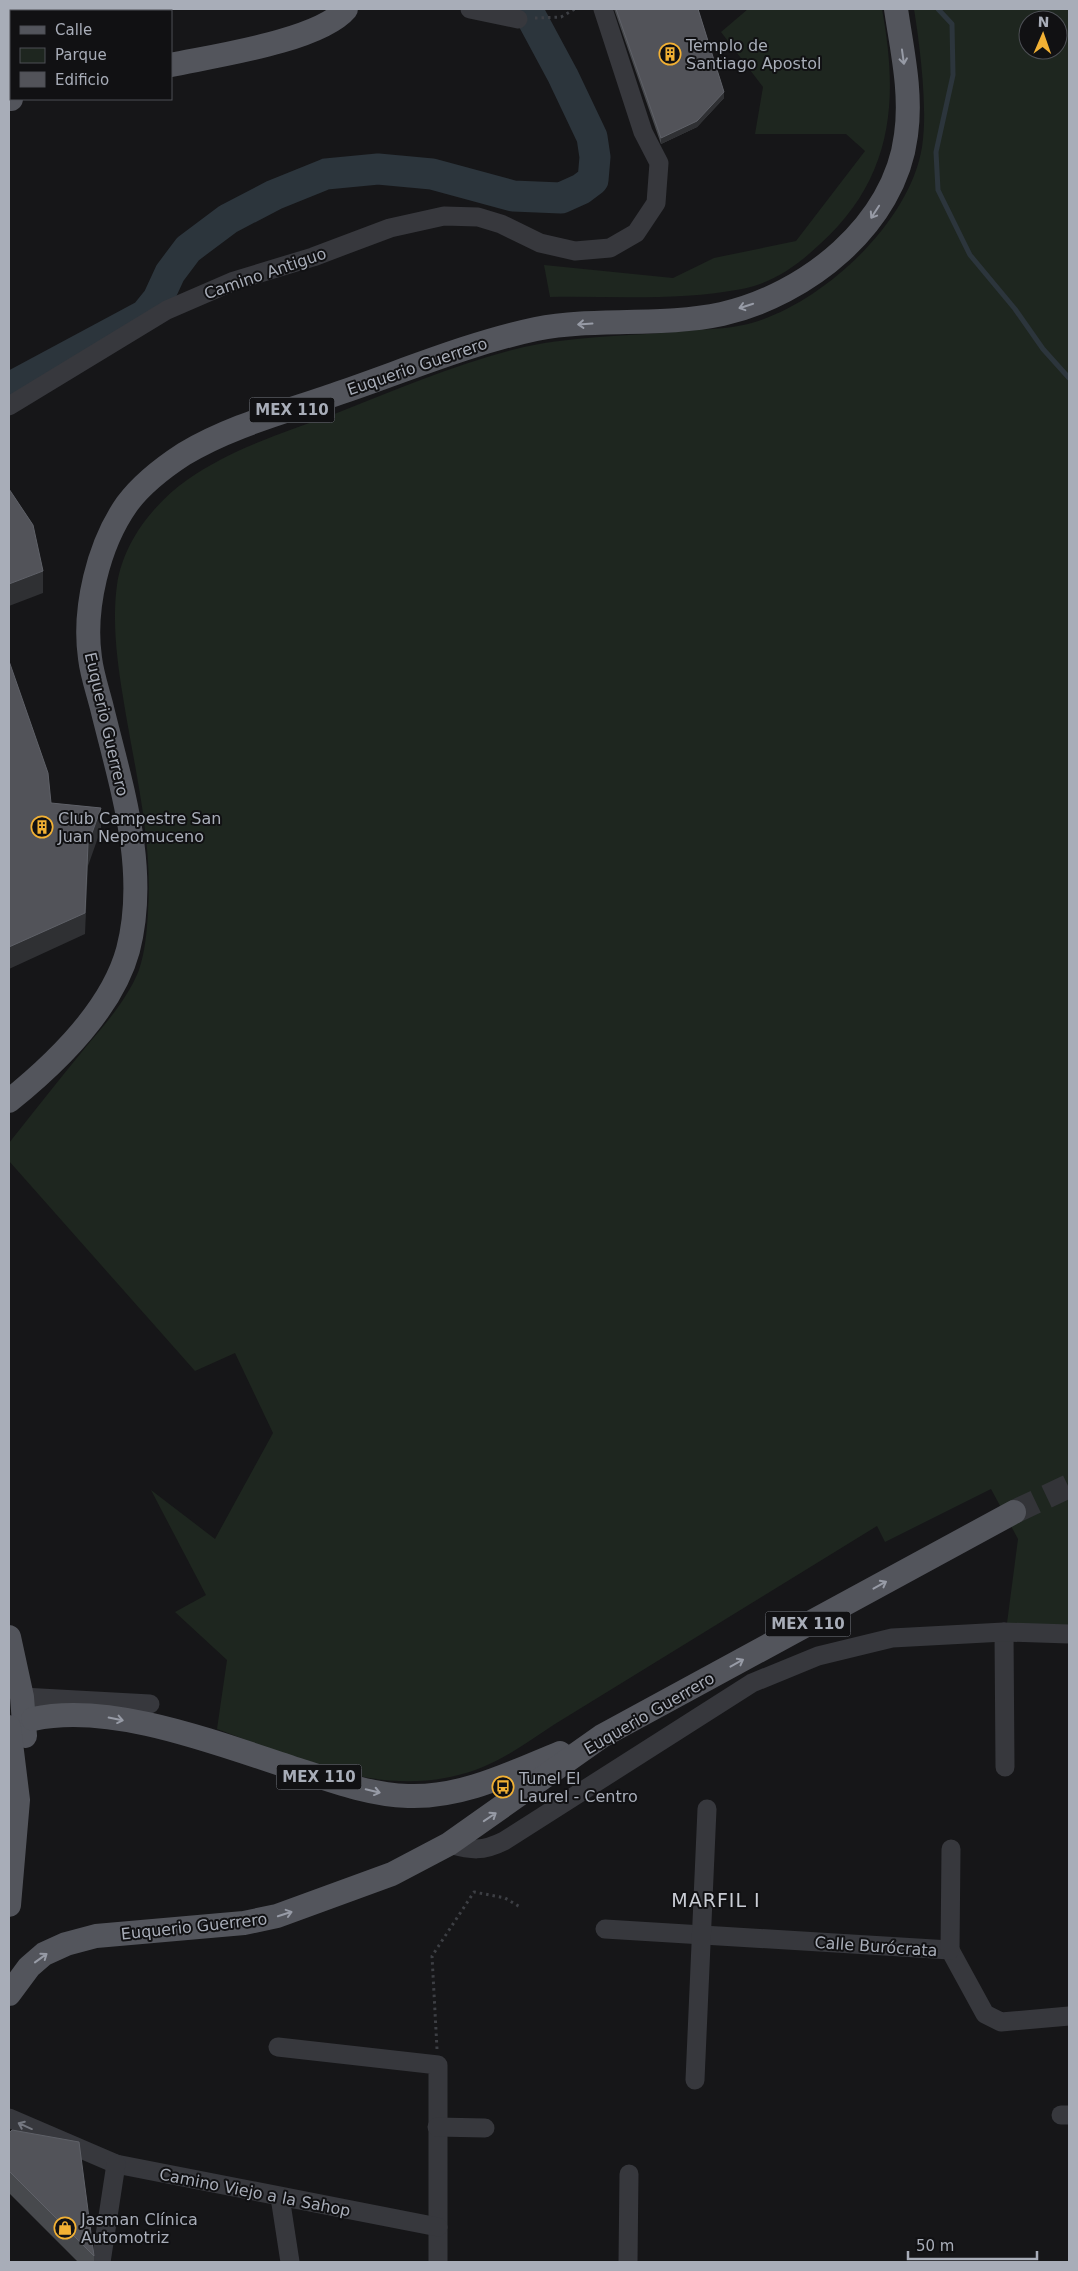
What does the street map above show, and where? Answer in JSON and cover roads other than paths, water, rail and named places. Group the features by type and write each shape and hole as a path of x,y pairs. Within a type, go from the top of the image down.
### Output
{"main road":[{"path":"172,65 271,44 317,28 340,16 346,9"},
{"name":"Euquerio Guerrero","path":"10,1101 79,1033 108,996 127,954 135,917 135,872 131,828 90,659 88,615 95,577 108,540 127,504 155,476 183,455 226,433 492,340 548,327 721,314 769,299 814,273 848,244 875,215 897,174 906,137 908,96 896,9"},
{"name":"Euquerio Guerrero","path":"9,1994 28,1967 44,1954 66,1944 96,1936 244,1923 277,1916 392,1874 449,1844 602,1736 1014,1512"},
{"path":"9,1637 22,1697 25,1740 9,1905"},
{"name":"MEX 110","path":"33,1718 52,1714 80,1713 133,1722 215,1743 352,1786 382,1793 409,1796 446,1793 507,1777 602,1736"},
{"path":"9,1727 18,1800"}],"street":[{"path":"470,9 518,19"},
{"name":"Camino Antiguo","path":"9,406 167,310 234,281 313,257 390,228 444,216 478,216 502,224 540,243 575,251 610,248 636,233 656,203 659,163 644,132 603,9"},
{"path":"1004,1632 1005,1767"},
{"path":"449,1844 469,1849 488,1849 504,1841 752,1683 818,1656 892,1638 1004,1632 1069,1634"},
{"path":"22,1697 150,1704"},
{"path":"695,2080 703,1934 707,1809"},
{"path":"950,1950 951,1850"},
{"name":"Calle Burócrata","path":"605,1929 950,1950 985,2014 993,2019 1001,2022 1069,2016"},
{"path":"278,2047 438,2065 438,2262"},
{"name":"Camino Viejo a la Sahop","path":"9,2118 116,2164 438,2227"},
{"path":"437,2127 485,2128"},
{"name":"Camino Viejo a la Sahop","path":"34,2147 75,2146"},
{"path":"101,2262 116,2164"},
{"path":"628,2262 629,2174"},
{"path":"280,2197 290,2262"}],"waterway":[{"path":"9,388 145,315 158,299 170,273 188,249 228,219 274,195 326,174 378,169 432,174 513,196 561,198 581,189 593,180 595,157 592,137 563,76 527,9"},
{"path":"938,9 952,24 953,75 936,152 938,190 970,255 1015,309 1043,349 1069,378"}],"tunnel":[{"path":"1014,1512 1069,1486"}],"place":[{"name":"Templo de Santiago Apostol","path":"670,54"},
{"name":"Club Campestre San Juan Nepomuceno","path":"42,827"},
{"name":"Tunel El Laurel - Centro","path":"503,1787"},
{"name":"Jasman Clínica Automotriz","path":"65,2228"}],"district":[{"name":"MARFIL I","path":"716,1900"}]}
